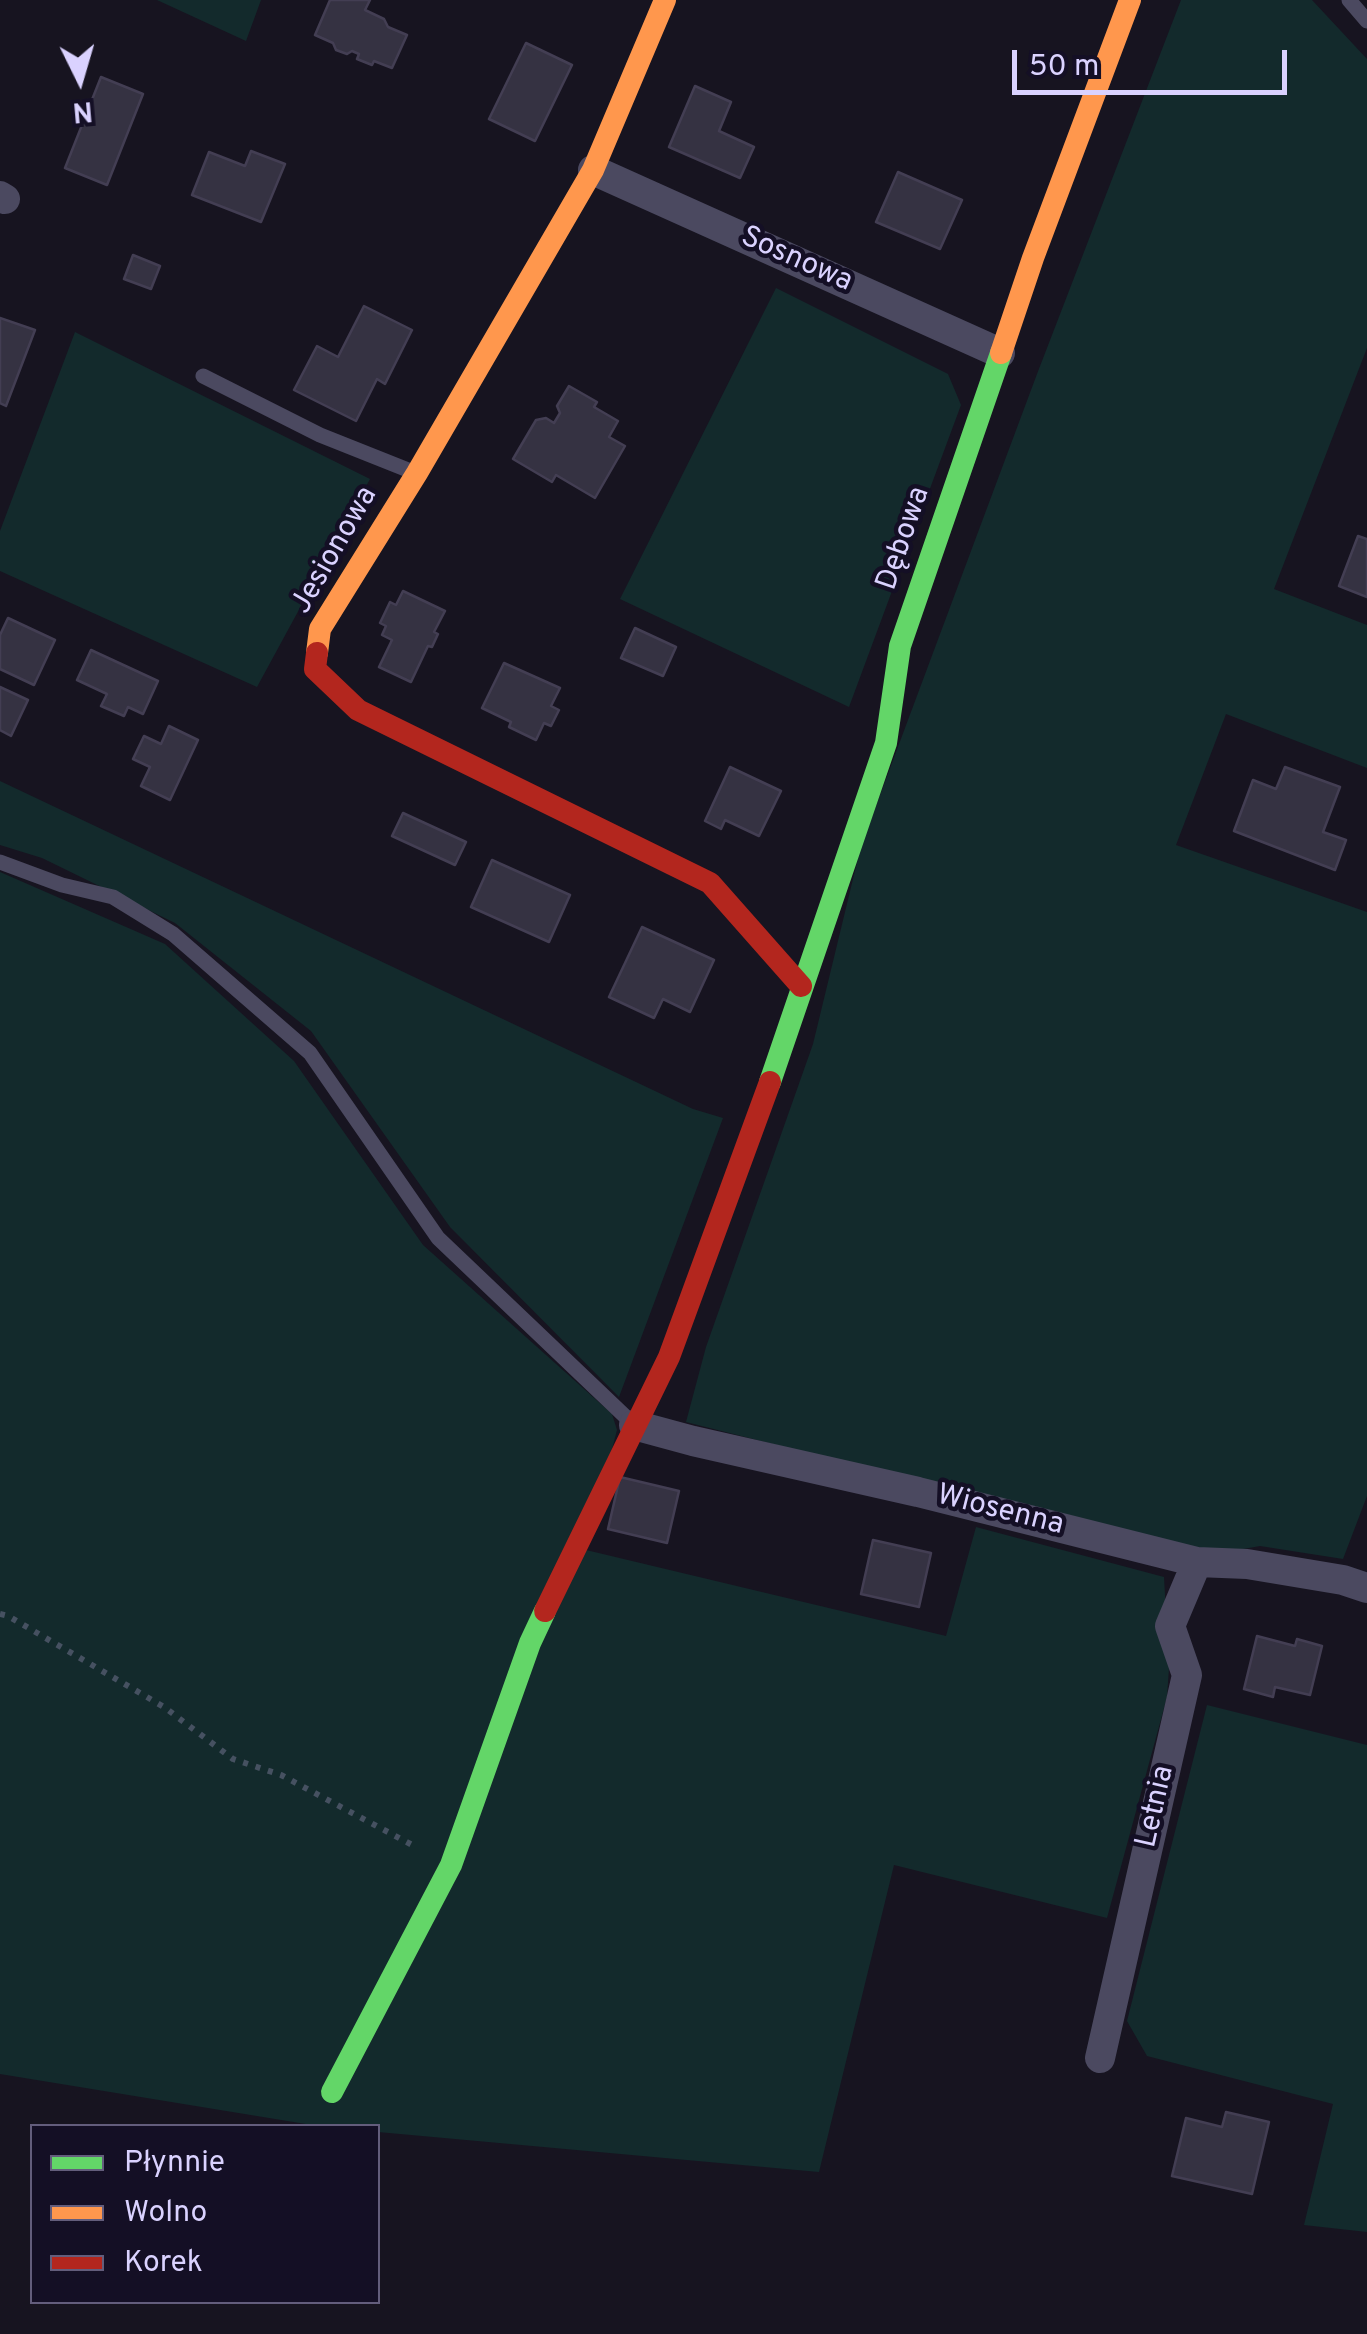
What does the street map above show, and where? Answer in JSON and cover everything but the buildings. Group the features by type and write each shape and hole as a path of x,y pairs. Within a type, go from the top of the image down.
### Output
{"street":[{"name":"Jesionowa","path":"665,0 593,170 416,474 320,629 315,669 358,710 710,882 801,986"},
{"name":"Dębowa","path":"332,2092 451,1865 530,1643 669,1357 762,1104 886,742 900,646 1000,353 1130,0"},
{"name":"Sosnowa","path":"593,170 1000,353"},
{"name":"Wiosenna","path":"634,1425 1197,1562 1246,1564 1344,1580 1367,1588"},
{"name":"Letnia","path":"1100,2058 1187,1675 1170,1626 1197,1562"}],"lane":[{"path":"1348,0 1367,21"},
{"path":"203,376 320,435 416,474"},
{"path":"0,862 62,885 114,897 173,934 310,1052 438,1238 634,1425"}],"path":[{"path":"0,1614 164,1707 233,1759 281,1776 451,1865"}],"green space":[{"path":"157,0 261,0 246,41"},
{"path":"1181,0 1312,0 1367,59 1367,348 1274,589 1367,625 1367,768 1226,714 1176,845 1367,912 1367,1496 1343,1559 1260,1546 1210,1555 686,1422 706,1347 813,1044 861,846"},
{"path":"776,288 948,374 961,405 849,707 620,599"},
{"path":"75,332 370,479 257,687 0,571 0,531"},
{"path":"0,781 693,1109 723,1118 619,1397 450,1227 311,1031 175,923 42,858 0,845"},
{"path":"0,872 165,944 294,1061 423,1245 612,1414 617,1430 586,1550 946,1636 976,1527 1164,1577 1167,1697 1107,1918 894,1865 819,2172 380,2132 380,2124 306,2124 0,2074"},
{"path":"1207,1705 1367,1745 1367,2232 1304,2225 1333,2104 1147,2056 1127,2021"}],"traffic: fast":[{"path":"770,1082 886,743 900,646 1001,353"},
{"path":"332,2092 451,1865 545,1611"}],"traffic: slow":[{"path":"317,653 320,629 417,473 593,170 665,0"},
{"path":"1001,353 1130,0"}],"traffic: jam":[{"path":"317,653 315,669 358,710 710,883 801,986"},
{"path":"545,1611 669,1357 770,1082"}]}
